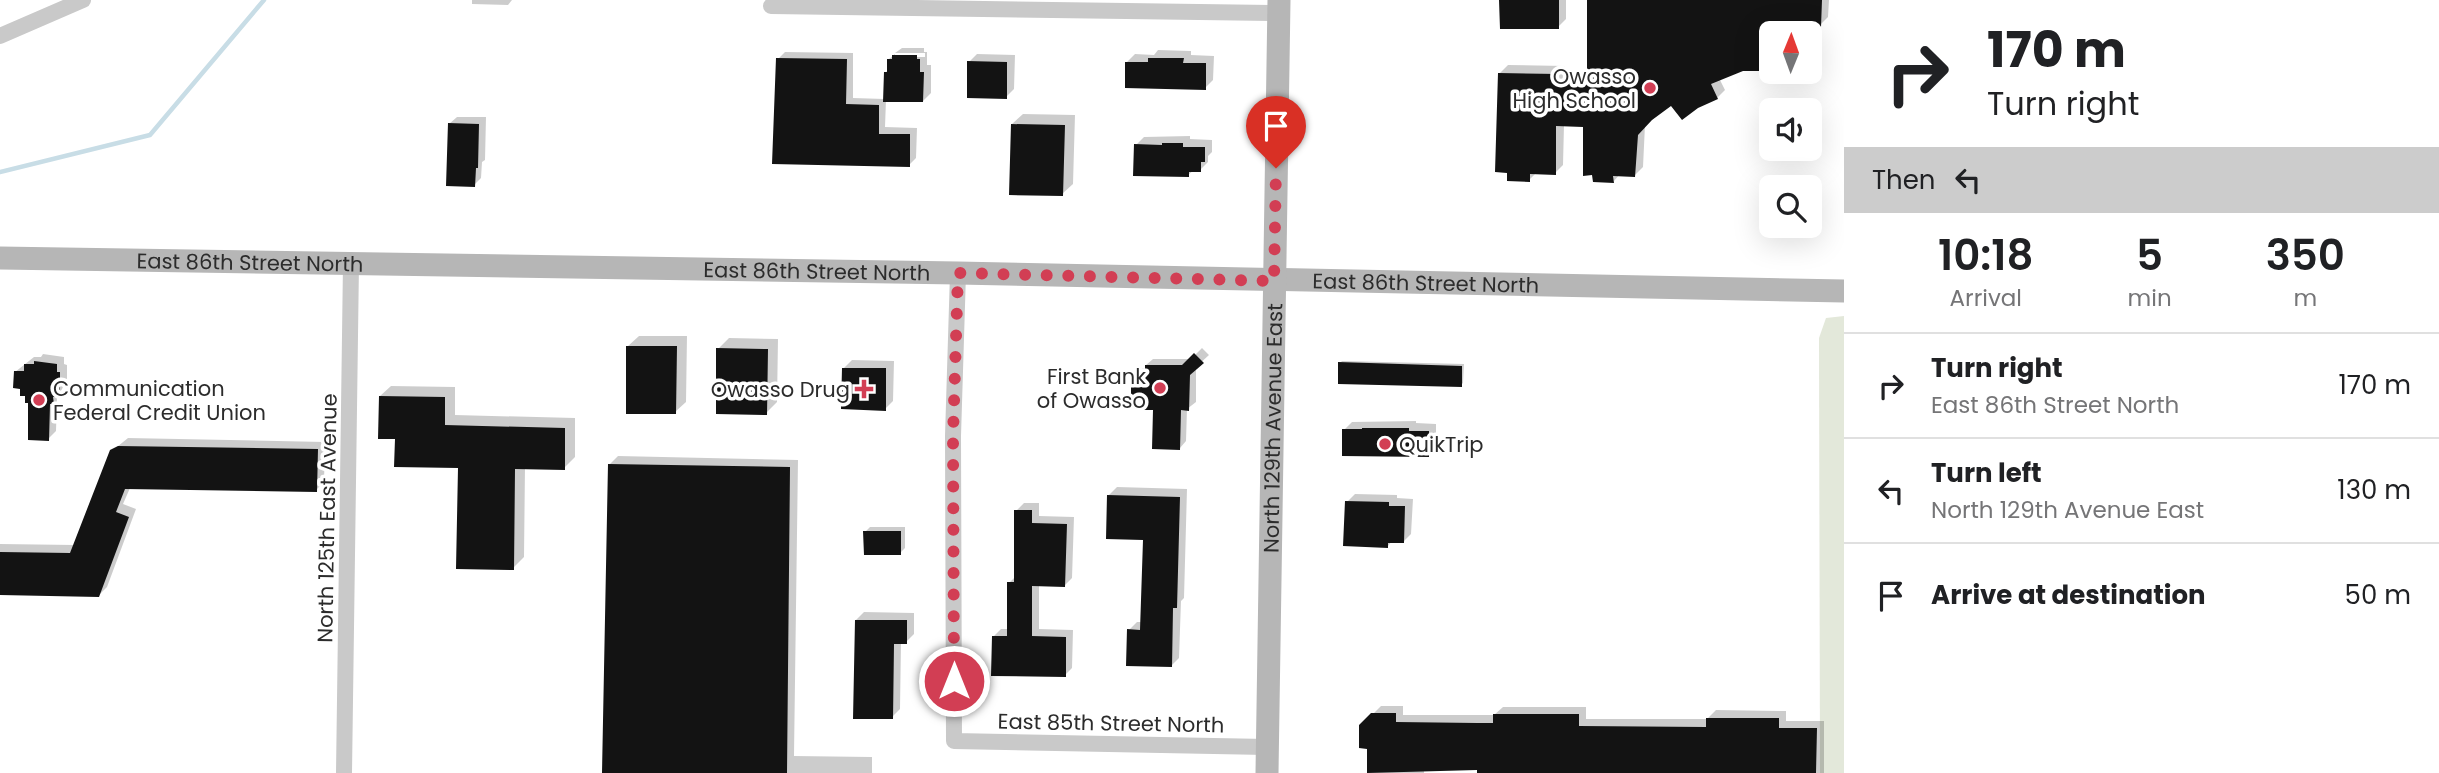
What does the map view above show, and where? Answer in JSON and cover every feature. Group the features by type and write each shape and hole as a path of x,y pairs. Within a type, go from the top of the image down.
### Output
{"main road":[{"name":"North 129th Avenue East","path":"1267,773 1279,7"},
{"name":"East 86th Street North","path":"0,258 958,273 1844,291"}],"street":[{"path":"0,36 83,0"},
{"path":"771,6 1279,7"},
{"name":"North 125th East Avenue","path":"344,773 351,263"},
{"name":"East 85th Street North","path":"958,273 953,436 954,741 1268,747"}],"shaded area":[{"path":"1844,316 1844,773 1820,773 1819,338 1826,318"}],"building":[{"name":"Owasso High School","path":"1499,0 1559,0 1559,29 1500,29"},
{"name":"Owasso High School","path":"1587,0 1822,0 1821,21 1759,21 1759,71 1743,71 1711,84 1718,99 1698,108 1682,120 1671,106 1652,120 1638,135 1635,177 1613,176 1614,183 1593,182 1592,175 1583,176 1583,127 1556,126 1556,175 1530,174 1530,182 1507,181 1507,173 1495,172 1498,73 1558,74 1557,82 1587,75"},
{"path":"892,55 917,55 917,59 920,59 920,72 924,72 923,102 883,102 884,72 887,72 887,59 892,59"},
{"path":"776,58 847,59 846,104 879,105 879,134 910,134 910,167 772,164"},
{"path":"1148,58 1184,58 1183,63 1206,63 1206,90 1125,88 1125,62 1148,62"},
{"path":"967,61 1007,62 1007,99 967,98"},
{"path":"448,123 479,124 475,187 446,186"},
{"path":"1011,124 1065,125 1063,196 1009,195"},
{"path":"1162,143 1205,147 1205,162 1201,162 1201,172 1189,172 1189,177 1133,176 1134,144"},
{"path":"626,346 677,346 676,414 626,414"},
{"path":"716,348 768,349 767,415 716,414"},
{"name":"First Bank of Owasso","path":"1194,353 1204,363 1190,375 1189,411 1181,410 1180,450 1152,449 1153,410 1144,410 1144,401 1131,401 1131,375 1145,375 1145,365 1182,365"},
{"name":"Communication Federal Credit Union","path":"34,361 57,364 57,372 60,372 60,390 57,390 56,397 53,397 54,404 50,404 49,441 28,440 28,403 25,403 25,396 20,396 20,389 13,388 14,371 24,371 24,364 34,364"},
{"name":"QuikTrip","path":"1338,362 1462,366 1462,387 1338,384"},
{"name":"Owasso Drug","path":"842,368 886,368 886,411 841,409"},
{"path":"379,396 445,397 445,425 565,428 565,470 515,469 514,570 456,569 458,468 394,467 395,439 378,439"},
{"name":"QuikTrip","path":"1409,428 1409,431 1429,431 1429,457 1342,456 1342,429"},
{"path":"118,446 318,449 317,492 125,489 116,512 129,517 99,597 0,595 0,552 70,553 110,450"},
{"path":"608,464 790,467 787,773 602,773"},
{"path":"1107,495 1180,497 1177,608 1173,608 1172,667 1126,666 1127,629 1140,630 1143,540 1106,539"},
{"path":"1345,501 1389,502 1389,506 1405,506 1404,543 1388,543 1388,548 1343,546"},
{"path":"1014,510 1032,510 1032,523 1067,524 1065,587 1032,586 1032,636 1066,637 1066,677 991,676 992,636 1007,636 1007,582 1014,582"},
{"path":"863,531 901,531 901,555 864,555"},
{"path":"855,620 907,620 907,644 894,644 893,719 853,719"},
{"path":"1371,713 1396,713 1396,722 1477,723 1493,723 1493,714 1579,714 1579,726 1706,727 1706,718 1779,718 1779,728 1817,728 1816,773 1477,773 1477,770 1367,773 1367,749 1359,748 1359,725"}],"waterway":[{"path":"0,172 150,135 264,0"}],"place":[{"name":"Owasso High School","path":"1650,88"},
{"name":"First Bank of Owasso","path":"1160,388"},
{"name":"Owasso Drug","path":"864,389"},
{"name":"Communication Federal Credit Union","path":"39,400"},
{"name":"QuikTrip","path":"1385,444"}],"route":[{"path":"954,681 953,436 958,273 1274,281 1276,168"}]}
